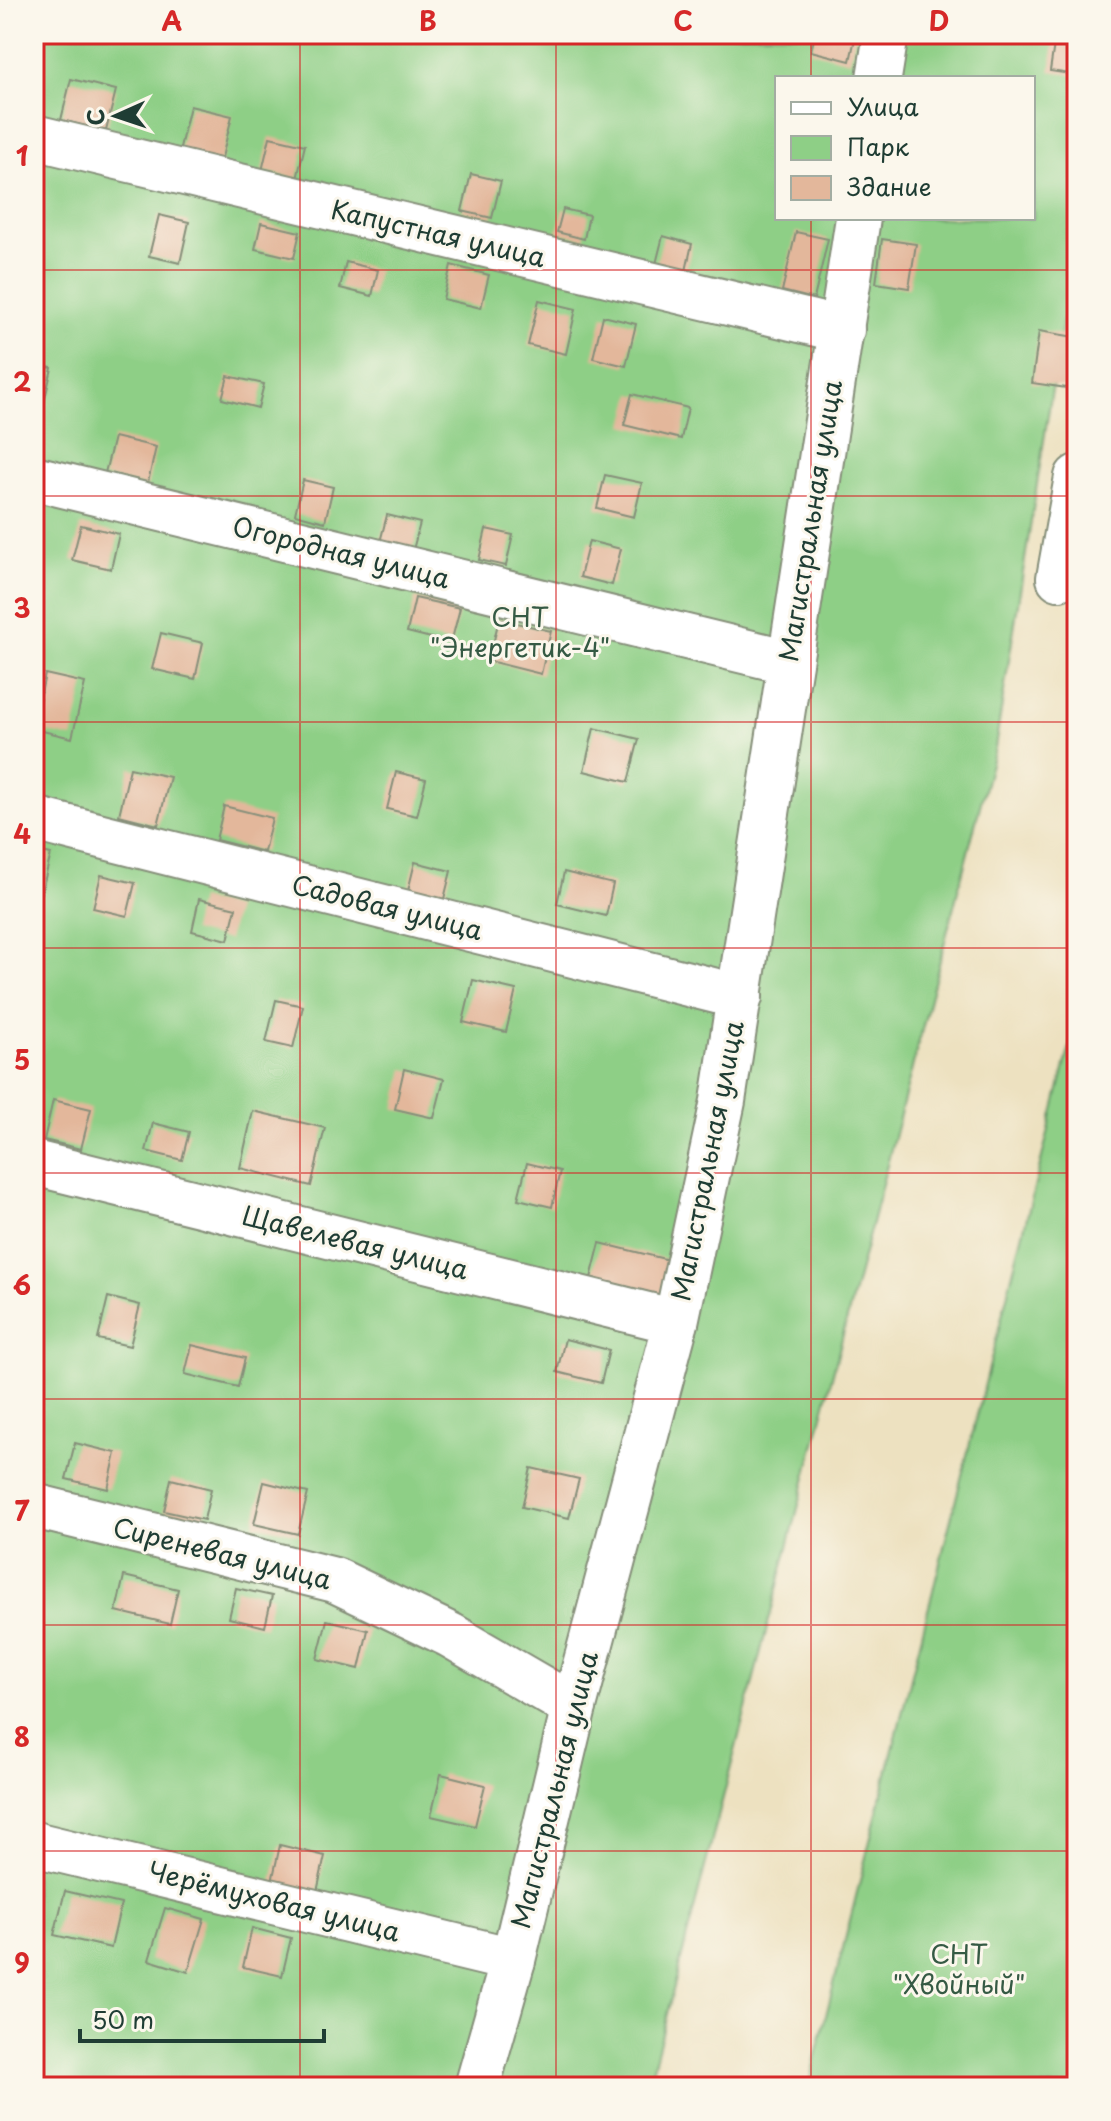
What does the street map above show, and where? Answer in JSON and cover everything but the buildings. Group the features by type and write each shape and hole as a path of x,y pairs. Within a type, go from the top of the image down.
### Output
{"street":[{"path":"879,76 886,34"},
{"name":"Капустная улица","path":"34,137 842,330"},
{"name":"Магистральная улица","path":"477,2087 513,1960 574,1707 676,1322 723,1101 858,220"},
{"path":"1059,578 1077,477"},
{"name":"Огородная улица","path":"34,478 789,662"},
{"name":"Садовая улица","path":"34,819 740,997"},
{"name":"Щавелевая улица","path":"34,1163 676,1322"},
{"name":"Сиреневая улица","path":"34,1506 335,1580 450,1635 574,1707"},
{"name":"Черёмуховая улица","path":"34,1844 513,1960"}],"green space":[{"name":"СНТ \"Энергетик-4\"","path":"34,34 1077,34 1077,233 995,748 648,2087 34,2087"},
{"name":"СНТ \"Хвойный\"","path":"1077,1018 1077,2087 808,2087"}]}
